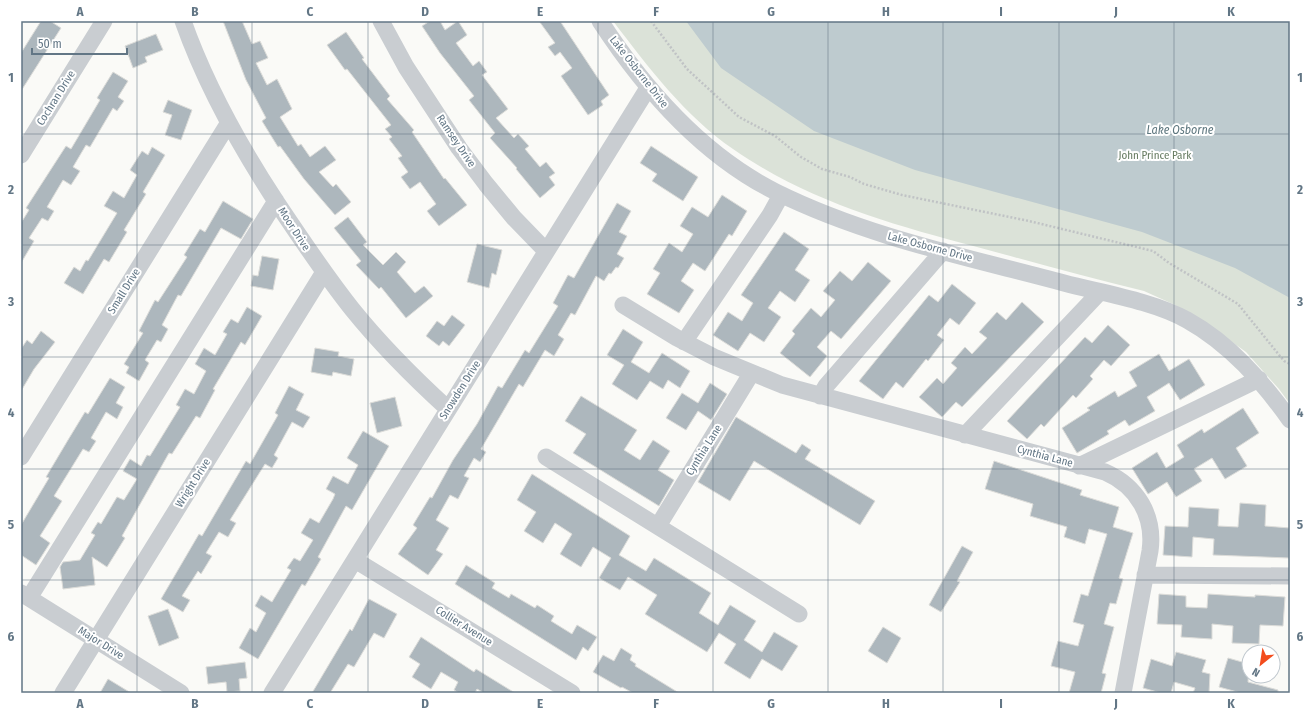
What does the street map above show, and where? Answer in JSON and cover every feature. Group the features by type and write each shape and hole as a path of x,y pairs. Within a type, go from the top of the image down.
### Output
{"street":[{"name":"Cochran Drive","path":"21,155 104,21"},
{"name":"Moor Drive","path":"182,21 200,65 228,124 276,201 324,272 385,348 448,409"},
{"name":"Ramsey Drive","path":"380,21 406,67 459,148 514,218 546,251"},
{"name":"Lake Osborne Drive","path":"600,21 648,88 679,121 712,150 744,174 781,195 859,228 1100,292 1156,308 1186,320 1224,345 1242,361 1259,379 1290,420"},
{"name":"Snowden Drive","path":"272,693 648,88"},
{"name":"Small Drive","path":"21,457 228,124"},
{"path":"684,342 770,215 781,195"},
{"path":"25,596 276,201"},
{"path":"820,396 826,386 943,251"},
{"name":"Wright Drive","path":"63,693 324,272"},
{"path":"965,435 1100,292"},
{"name":"Cynthia Lane","path":"623,305 684,342 751,374 820,396 1113,476 1128,486 1140,500 1147,516 1151,533 1145,575 1123,693"},
{"name":"Cynthia Lane","path":"658,526 751,374"},
{"path":"1079,466 1259,379"},
{"path":"546,457 799,614"},
{"name":"Collier Avenue","path":"355,560 572,693"},
{"path":"1145,575 1290,576"},
{"name":"Major Drive","path":"25,596 181,693"}],"path":[{"path":"651,21 687,69 739,117 775,136 800,157 822,169 850,177 864,184 902,195 1029,221 1153,251 1169,263 1238,304 1284,361 1290,364"}],"green space":[{"name":"Lake Osborne","path":"613,21 1290,21 1290,404 1279,389 1246,352 1214,329 1175,305 1144,291 881,220 820,197 761,167 715,136 699,122 668,90"}],"water":[{"name":"Lake Osborne","path":"686,21 1290,21 1290,298 1235,268 1142,232 915,170 814,131 721,68"}],"building":[{"path":"41,21 50,21 61,28 21,91 21,53"},
{"path":"223,21 242,21 252,44 260,41 268,58 256,63 267,85 277,79 292,109 280,117 298,146 301,144 310,157 325,146 336,160 319,172 333,187 336,184 351,202 335,215 304,179 280,146 278,147 262,121 266,118 246,80"},
{"path":"430,21 440,21 445,30 458,21 467,35 456,43 473,66 479,61 487,72 482,75 508,109 496,118 514,138 518,134 529,146 525,149 540,167 546,162 555,173 549,177 555,185 540,198 516,169 517,168 490,138 495,133 469,100 474,96 440,53 422,26"},
{"path":"539,21 560,21 609,95 601,101 603,105 588,115 561,76 572,68 560,52 555,56 548,47 555,43"},
{"path":"346,32 364,58 362,59 390,96 387,99 414,130 412,132 444,179 445,178 467,205 439,226 427,211 436,204 420,182 410,189 401,177 408,172 398,158 402,156 389,139 392,137 385,129 391,125 347,69 345,70 327,45"},
{"path":"156,34 163,50 145,57 147,62 133,68 125,46"},
{"path":"113,72 128,81 118,97 124,101 117,111 113,108 90,147 86,145 73,167 80,171 71,185 63,180 47,207 54,211 48,221 42,218 29,238 34,241 21,263 21,223 29,210 26,208 66,146 71,149 100,100 97,98"},
{"path":"168,100 192,110 181,140 165,135 172,115 163,112"},
{"path":"651,146 698,177 683,201 652,181 657,174 640,163"},
{"path":"152,147 165,155 143,192 146,194 124,230 127,232 109,262 104,259 83,294 64,283 74,267 80,271 86,260 88,261 117,213 104,206 113,191 124,198 137,175 130,170 142,151 148,155"},
{"path":"722,195 747,211 732,236 729,234 705,271 693,263 681,281 694,290 679,313 647,294 660,273 653,269 669,243 682,252 693,234 680,226 692,207 708,217"},
{"path":"223,201 253,219 241,239 221,228 181,296 178,295 162,325 168,329 161,342 157,340 145,360 149,363 139,381 126,373 129,367 124,364 143,333 139,331 155,300 158,302 187,257 184,255 200,229 205,232"},
{"path":"617,203 631,211 619,232 627,236 617,254 624,258 618,268 616,267 611,274 609,273 604,281 596,276 575,315 571,313 558,335 564,339 554,356 545,350 523,387 519,384 481,449 486,452 480,462 474,458 464,476 469,478 458,499 450,495 436,520 449,528 436,550 443,554 428,575 398,554 417,528 413,525 430,497 432,498 453,460 477,424 498,386 502,388 525,350 529,353 558,306 553,303 568,275 574,278"},
{"path":"348,217 367,242 363,245 383,265 396,252 406,262 397,272 415,293 424,286 433,296 406,318 381,287 379,289 356,265 361,261 334,228"},
{"path":"784,232 809,249 795,270 810,280 795,302 780,291 768,308 781,317 764,342 750,333 738,351 713,335 728,312 742,321 753,303 741,295"},
{"path":"477,244 502,250 496,275 492,273 489,288 467,282"},
{"path":"262,256 279,259 273,290 251,286 253,275 258,276"},
{"path":"868,262 891,281 841,339 831,331 817,347 827,356 810,377 780,353 795,334 792,331 811,308 821,317 835,300 823,291 840,271 852,281"},
{"path":"952,284 976,303 959,325 950,318 937,335 944,340 928,361 926,359 903,388 896,382 883,399 859,381 929,295 938,302"},
{"path":"1022,302 1044,322 962,407 956,402 942,417 919,397 937,378 943,384 957,368 951,363 965,347 972,354 987,338 979,332 997,312 1006,320"},
{"path":"247,307 262,316 245,345 241,342 213,389 215,390 200,418 196,416 172,454 169,453 122,536 125,538 107,567 92,557 95,585 63,589 60,567 63,562 80,560 95,535 91,533 98,522 101,524 117,497 124,500 137,479 123,471 130,459 141,466 147,455 150,456 180,407 176,405 185,389 194,394 206,371 195,364 204,348 215,355 227,334 223,332 231,319 238,323"},
{"path":"452,315 465,325 449,346 443,341 439,346 426,336 437,321 444,326"},
{"path":"1108,325 1130,345 1111,366 1104,360 1090,376 1093,379 1076,398 1073,395 1044,427 1041,424 1027,439 1007,421 1085,337 1092,343"},
{"path":"623,329 643,342 631,362 649,373 662,353 690,371 680,388 668,380 663,389 650,381 637,400 612,384 624,365 607,355"},
{"path":"41,331 55,342 34,369 21,391 21,349 27,340 32,344"},
{"path":"315,348 339,352 338,356 354,359 351,376 333,372 332,376 311,372"},
{"path":"1159,354 1169,371 1189,359 1205,385 1180,400 1169,383 1147,397 1155,411 1129,426 1125,420 1107,431 1109,434 1077,453 1062,428 1090,410 1087,408 1115,391 1118,397 1137,386 1129,372"},
{"path":"110,378 125,387 116,403 123,407 117,419 106,412 91,438 96,441 89,452 83,449 54,496 62,501 40,536 50,543 36,565 21,555 21,525 49,478 46,477 68,440 85,412 88,414"},
{"path":"710,383 727,394 711,420 698,411 686,430 666,418 682,393 698,403"},
{"path":"289,386 304,394 296,410 310,417 303,428 292,422 274,455 278,458 272,468 265,464 230,520 236,523 228,537 219,532 206,553 212,556 201,574 198,571 182,596 190,600 183,612 161,599 199,534 202,536 246,461 250,464 278,415 275,413"},
{"path":"581,396 637,430 624,450 640,460 653,440 670,451 658,470 674,480 659,506 573,453 586,434 565,421"},
{"path":"395,397 402,426 377,433 370,403"},
{"path":"1243,408 1259,433 1236,448 1247,466 1225,479 1212,458 1194,469 1202,481 1176,497 1167,482 1148,494 1132,468 1157,452 1166,468 1184,457 1177,445 1202,429 1204,433"},
{"path":"736,417 796,453 802,444 811,450 805,459 875,501 860,525 754,461 730,501 698,482"},
{"path":"363,431 389,446 352,510 346,506 318,557 321,559 305,586 302,584 258,659 239,648 250,628 256,632 266,613 255,606 261,595 272,602 291,570 287,568 294,558 300,561 313,540 301,533 310,518 319,523 333,499 335,494 326,489 333,476 348,484 358,465 347,458"},
{"path":"994,461 1082,490 1080,495 1119,507 1113,527 1133,533 1119,578 1123,579 1116,604 1110,603 1104,624 1114,627 1102,673 1106,674 1101,693 1069,693 1075,672 1051,666 1058,641 1078,646 1084,625 1073,622 1081,594 1088,596 1107,534 1089,529 1085,544 1064,537 1067,527 1030,516 1033,504 985,489"},
{"path":"532,474 630,536 619,555 646,571 654,558 711,593 699,613 718,625 730,605 756,621 744,640 762,652 774,632 798,646 782,671 762,659 750,679 724,663 736,644 719,633 707,652 645,614 657,595 628,577 620,590 599,578 611,558 593,547 581,567 560,554 572,534 555,523 543,543 524,531 536,512 517,500"},
{"path":"1240,503 1266,505 1265,526 1290,528 1289,558 1213,555 1214,539 1193,537 1192,557 1163,555 1165,526 1188,527 1189,507 1219,509 1218,526 1238,527"},
{"path":"962,546 973,552 957,581 960,582 941,612 929,605"},
{"path":"466,565 495,583 492,588 509,598 511,594 535,608 537,605 554,616 551,621 572,634 577,625 597,637 588,651 583,647 576,660 455,584"},
{"path":"1159,594 1186,596 1186,607 1207,608 1208,594 1285,597 1283,626 1260,625 1259,644 1232,643 1233,626 1212,624 1212,639 1181,637 1182,625 1157,624"},
{"path":"369,599 397,614 384,638 374,633 354,667 348,664 330,693 312,693 350,629 352,631"},
{"path":"168,609 179,638 159,646 148,616"},
{"path":"883,627 901,638 887,663 868,651"},
{"path":"421,637 474,672 476,669 515,693 484,693 477,689 475,693 459,693 454,690 458,682 441,672 431,689 412,677 420,664 409,657"},
{"path":"621,648 632,655 630,660 636,664 635,666 679,693 633,693 593,672 603,655 614,661"},
{"path":"1176,652 1206,660 1202,672 1210,674 1209,693 1193,693 1195,688 1174,682 1171,693 1161,693 1143,688 1151,659 1172,666"},
{"path":"1228,658 1241,662 1241,684 1256,684 1278,690 1278,693 1241,693 1219,687"},
{"path":"245,662 247,678 239,679 240,691 227,692 226,682 208,684 206,667"},
{"path":"108,679 131,693 100,693"}],"park label":[{"name":"John Prince Park","path":"1155,155"}]}
